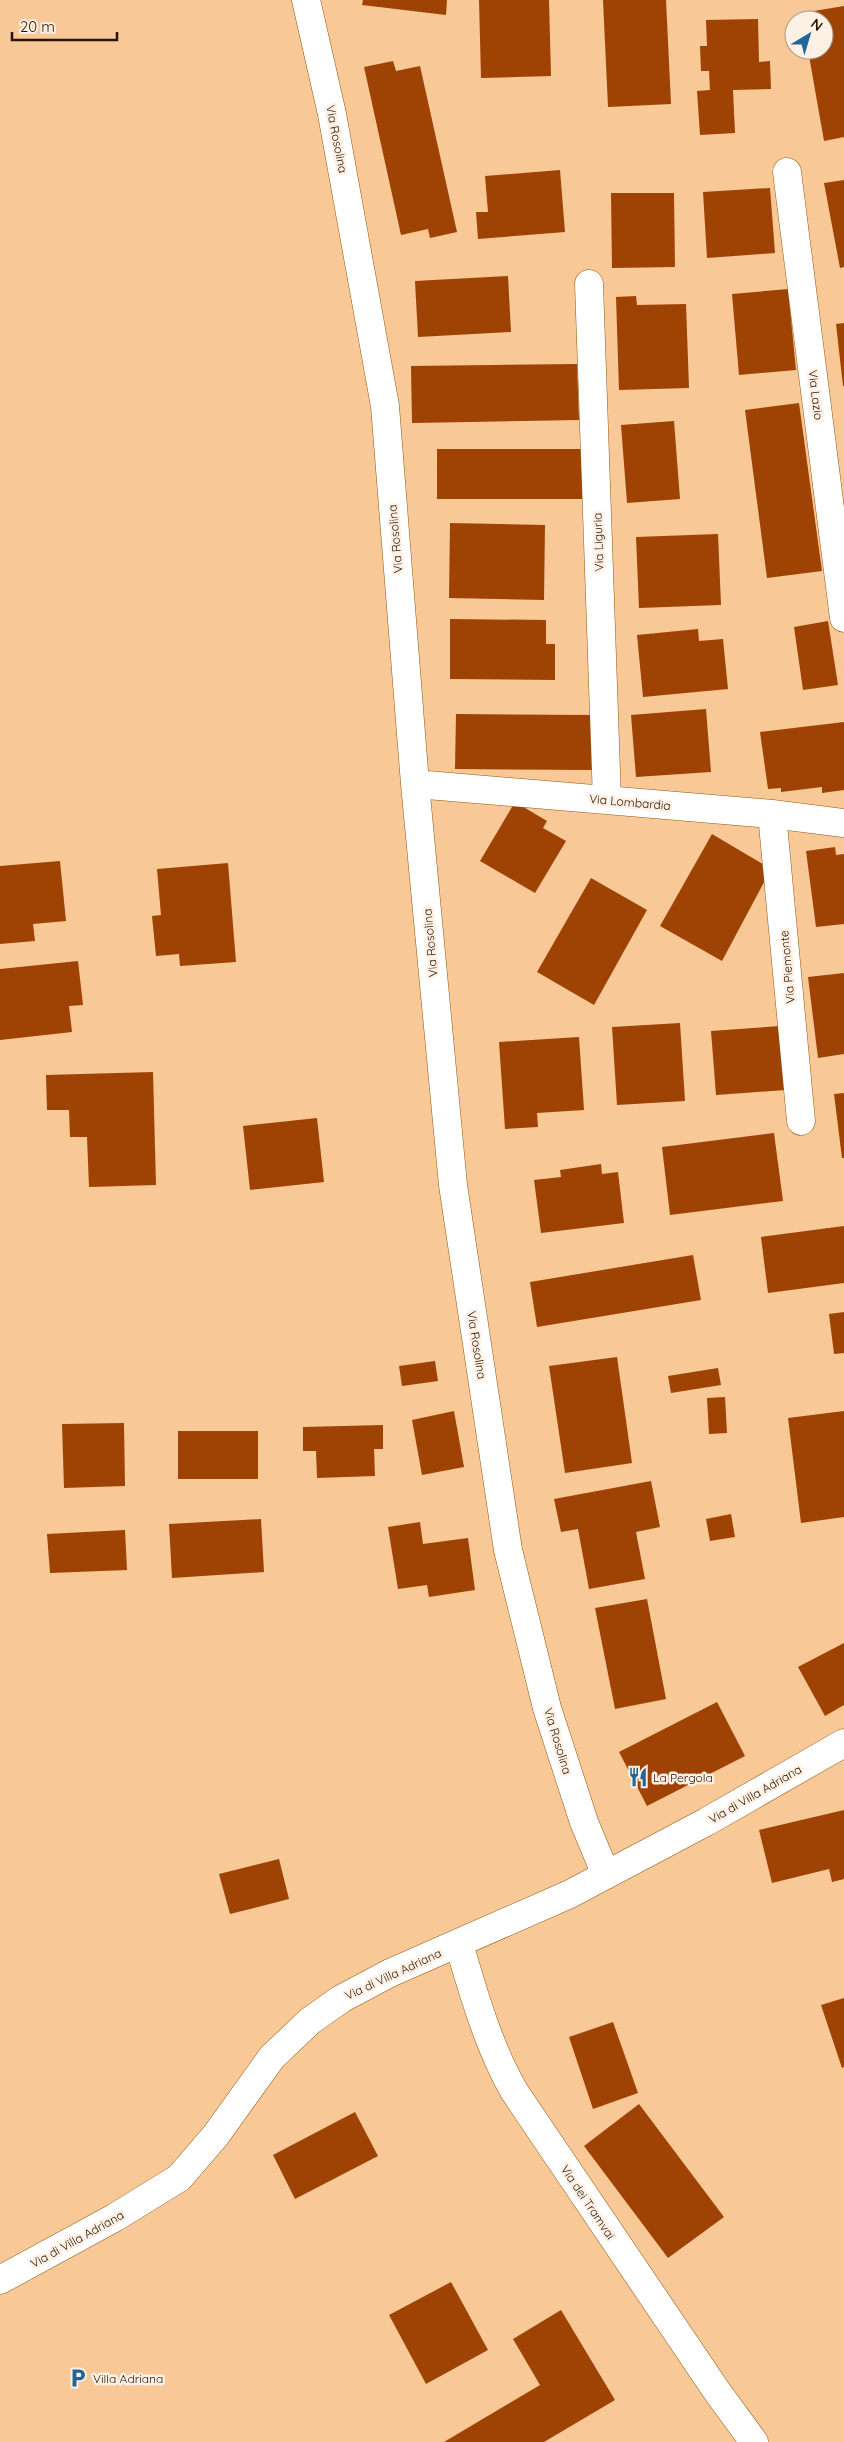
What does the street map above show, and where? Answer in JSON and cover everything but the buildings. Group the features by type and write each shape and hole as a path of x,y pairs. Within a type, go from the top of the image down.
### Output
{"street":[{"name":"Via Rosolina","path":"306,0 332,114 385,406 415,784 453,1185 508,1550 547,1708 584,1822 606,1875"},
{"name":"Via Lazio","path":"787,172 844,618"},
{"name":"Via Liguria","path":"589,284 607,800"},
{"name":"Via Lombardia","path":"415,784 772,814 844,823"},
{"name":"Via Piemonte","path":"772,814 801,1121"},
{"name":"Via di Villa Adriana","path":"0,2280 114,2218 179,2178 216,2135 272,2057 325,2010 357,1989 570,1894 706,1822 844,1744"},
{"name":"Via dei Tramvai","path":"459,1944 488,2037 504,2074 520,2101 716,2390 754,2442"}],"place":[{"name":"La Pergola","path":"638,1777"},
{"name":"Villa Adriana","path":"78,2378"}]}
